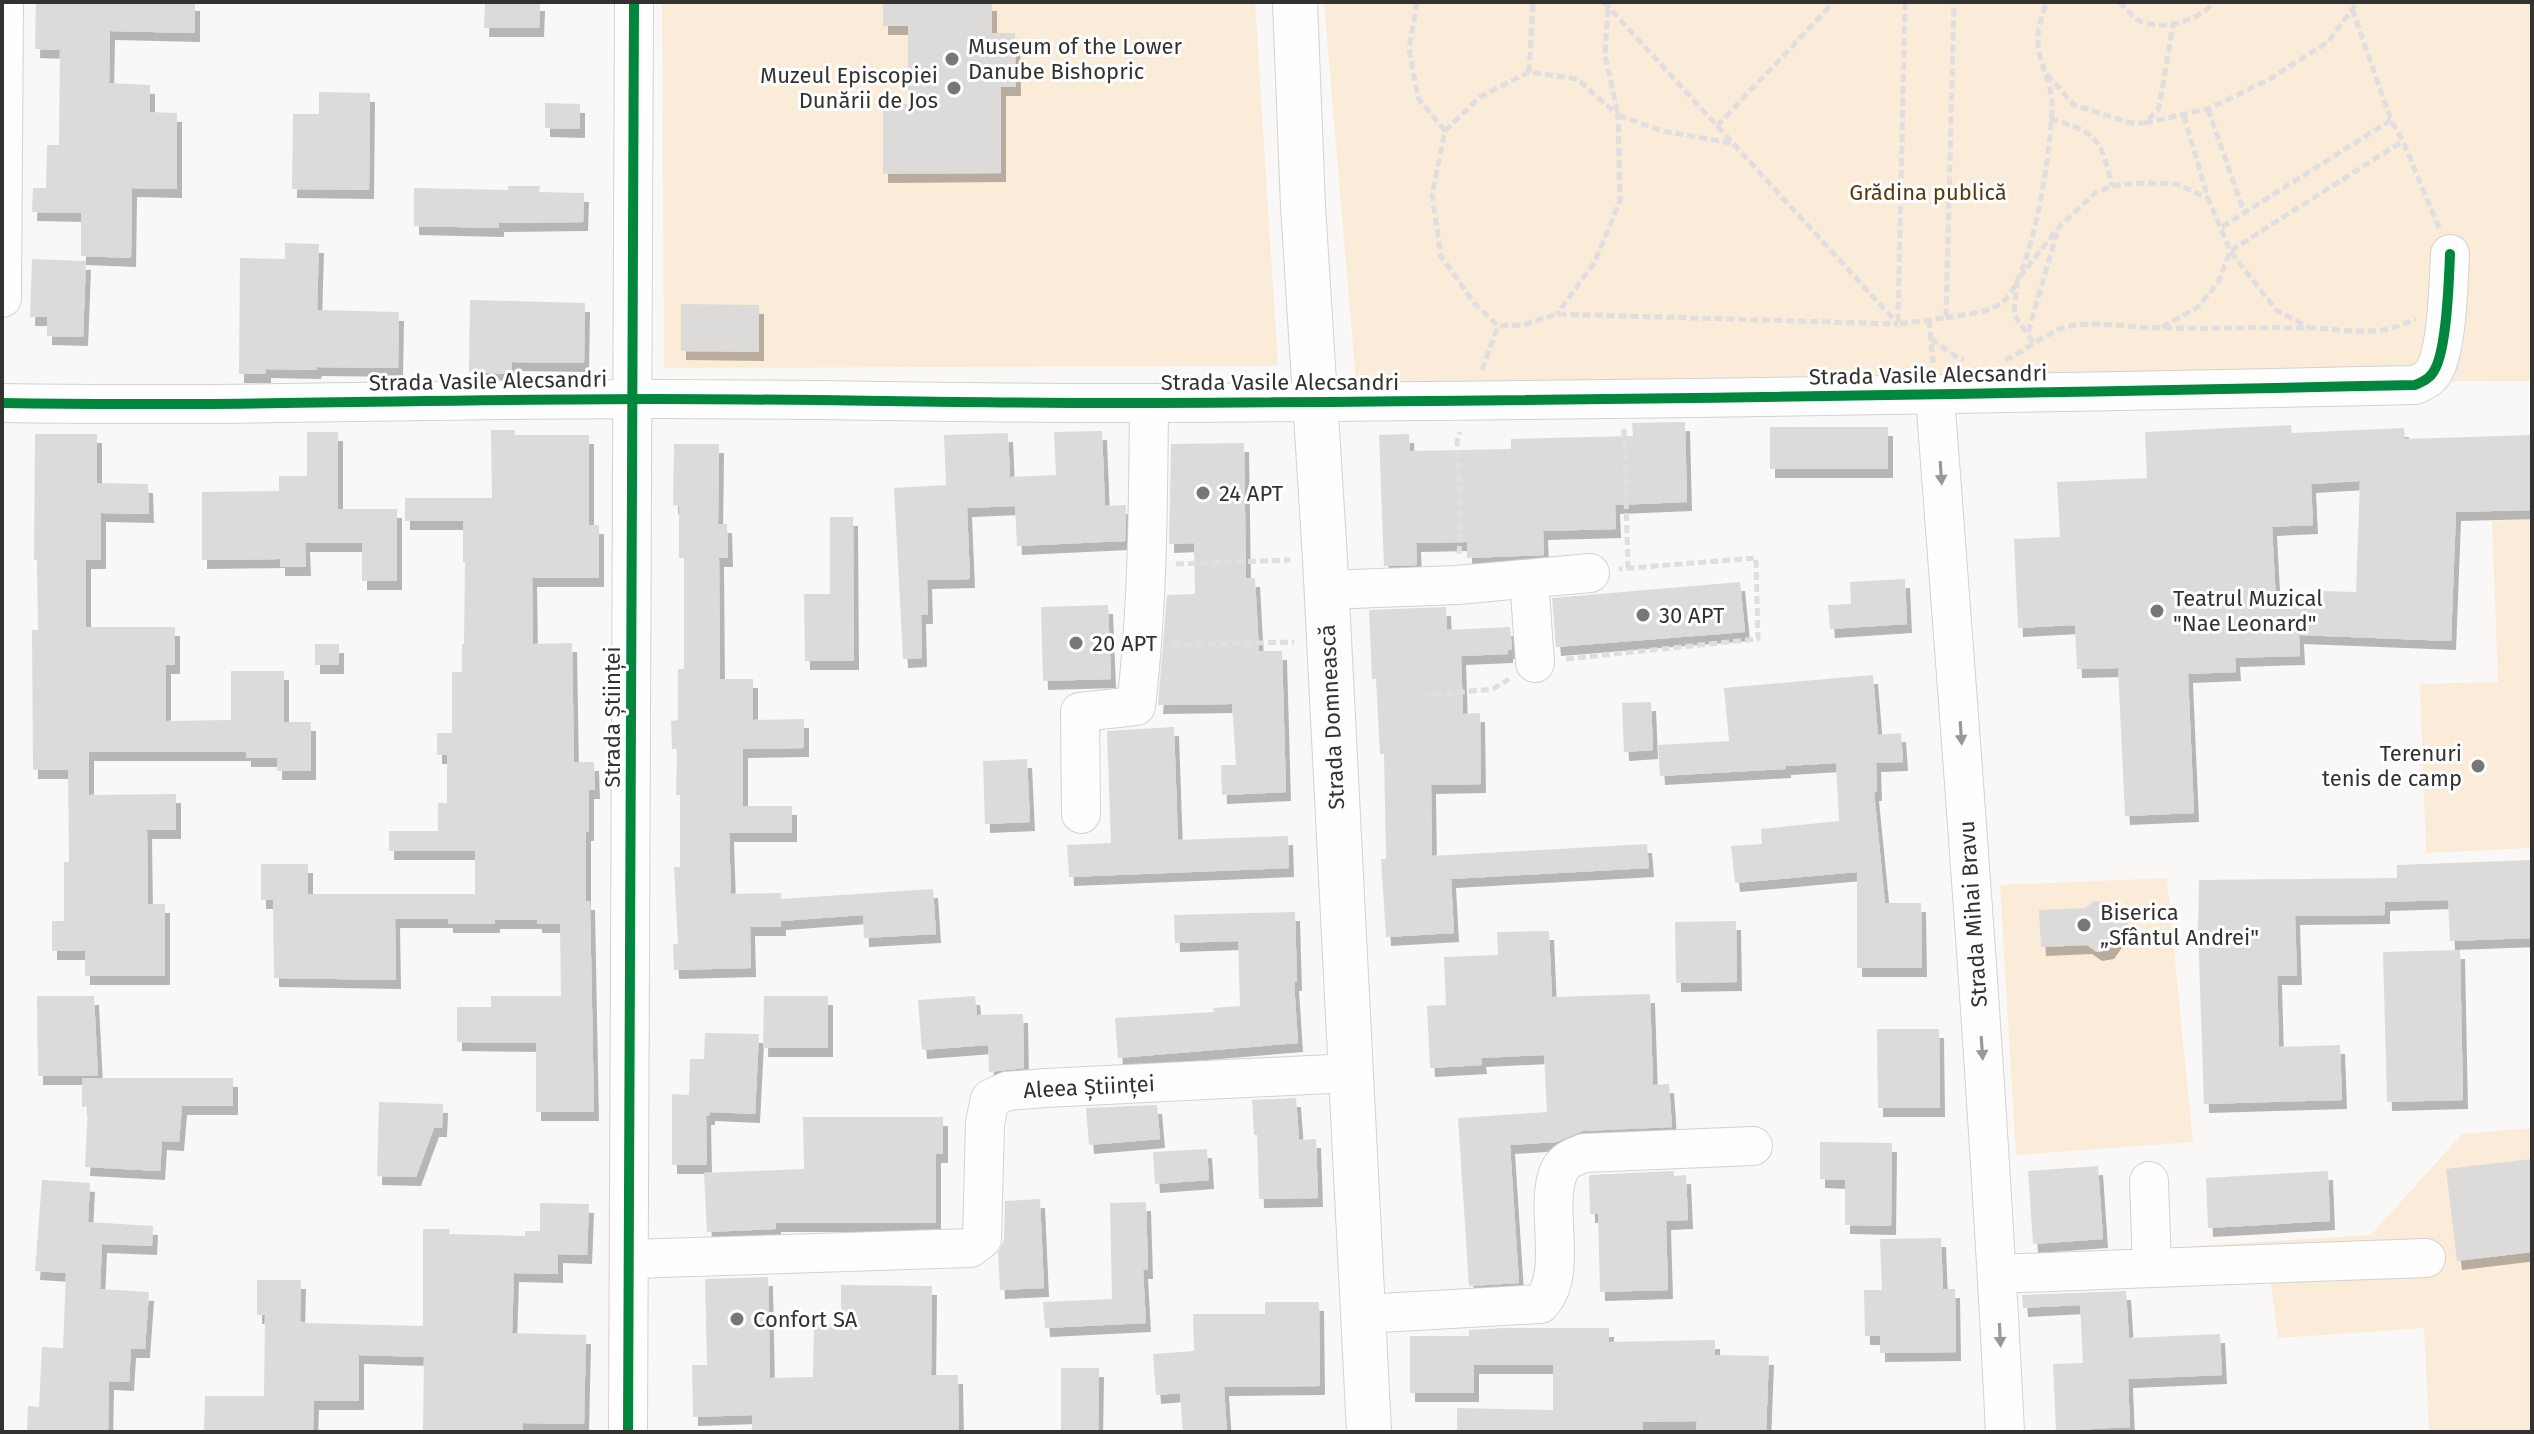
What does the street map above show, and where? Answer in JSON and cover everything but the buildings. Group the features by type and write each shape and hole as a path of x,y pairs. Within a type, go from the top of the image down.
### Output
{"main road":[{"name":"Strada Domnească","path":"1295,2 1313,402 1326,575 1369,1432"}],"street":[{"path":"2,298 4,2"},
{"name":"Strada Științei","path":"628,1432 634,2"},
{"name":"Strada Vasile Alecsandri","path":"2,403 1471,401 1935,396 2415,385 2429,379 2437,367 2449,295 2450,254"},
{"name":"Strada Mihai Bravu","path":"1935,396 1962,745 2005,1432"},
{"path":"1081,814 1080,712 1136,706 1147,565 1149,403"},
{"path":"1326,575 1529,579 1590,573"},
{"path":"1529,579 1535,663"},
{"name":"Aleea Științei","path":"631,1259 970,1248 982,1239 985,1123 990,1099 1007,1091 1350,1073"},
{"path":"1363,1314 1540,1304 1548,1296 1554,1279 1556,1185 1560,1170 1569,1159 1584,1153 1753,1146"},
{"path":"2149,1181 2152,1268"},
{"path":"1997,1274 2426,1258"}],"path":[{"path":"1417,2 1409,49 1418,98 1445,131"},
{"path":"1529,72 1533,2"},
{"path":"1604,2 1898,324"},
{"path":"1717,126 1834,2"},
{"path":"1898,324 1905,2"},
{"path":"1946,318 1954,2"},
{"path":"2033,342 2014,315 2017,281 2039,216 2047,168 2052,104 2047,73 2037,43 2046,2"},
{"path":"2119,2 2139,21 2173,25 2205,13 2214,2"},
{"path":"2047,73 2074,105 2131,123 2184,116 2208,109 2268,80 2328,42 2358,2"},
{"path":"1557,314 1594,263 1620,201 1618,115 1605,55 1609,8"},
{"path":"2352,9 2391,120 2403,141 2450,254"},
{"path":"2145,123 2159,108 2173,25"},
{"path":"1731,143 1662,131 1618,115 1577,79 1529,72 1480,97 1445,131 1432,194 1441,256 1474,303 1498,326 1523,325 1557,314 1898,324 1946,318 2001,304 2058,228 2095,193 2112,186 2177,184 2208,198"},
{"path":"2208,109 2244,212"},
{"path":"2184,116 2208,198 2230,251 2277,311 2310,328"},
{"path":"2050,119 2083,129 2097,141 2108,165 2112,186"},
{"path":"2222,227 2391,120"},
{"path":"2159,328 2198,307 2218,283 2230,251 2403,141"},
{"path":"2028,332 2058,228"},
{"path":"1995,364 2019,354 2033,342 2074,325 2310,328 2367,332 2402,326 2449,295"},
{"path":"1929,320 1935,396"},
{"path":"1471,401 1498,326"},
{"path":"1931,339 1958,358 1971,360"},
{"path":"1623,399 1628,568"},
{"path":"1457,441 1461,525"},
{"path":"1421,696 1493,689 1535,663 1758,639 1756,558 1590,573"},
{"path":"1147,565 1326,575"},
{"path":"1143,645 1328,642"}],"green space":[{"path":"662,2 1255,2 1278,366 664,368"},
{"name":"Grădina publică","path":"1324,2 2532,2 2532,381 1356,382"},
{"name":"Terenuri tenis de camp","path":"2532,519 2532,848 2426,853 2420,684 2498,682 2492,521"},
{"path":"2167,878 2193,1142 2016,1155 2000,885"},
{"path":"2532,1128 2532,1432 2429,1432 2424,1328 2278,1338 2270,1277 2197,1279 2194,1246 2371,1235 2462,1134"}],"cycle path":[{"path":"628,1432 634,2"},
{"path":"2,403 657,399 1312,402 2415,385 2431,375 2439,359 2447,313 2450,254"}],"place":[{"name":"Museum of the Lower Danube Bishopric","path":"952,59"},
{"name":"Muzeul Episcopiei Dunării de Jos","path":"954,88"},
{"name":"24 APT","path":"1203,493"},
{"name":"Teatrul Muzical \"Nae Leonard\"","path":"2157,611"},
{"name":"30 APT","path":"1643,615"},
{"name":"20 APT","path":"1076,643"},
{"name":"Terenuri tenis de camp","path":"2478,766"},
{"name":"Biserica „Sfântul Andrei\"","path":"2084,925"},
{"name":"Confort SA","path":"737,1319"}]}
